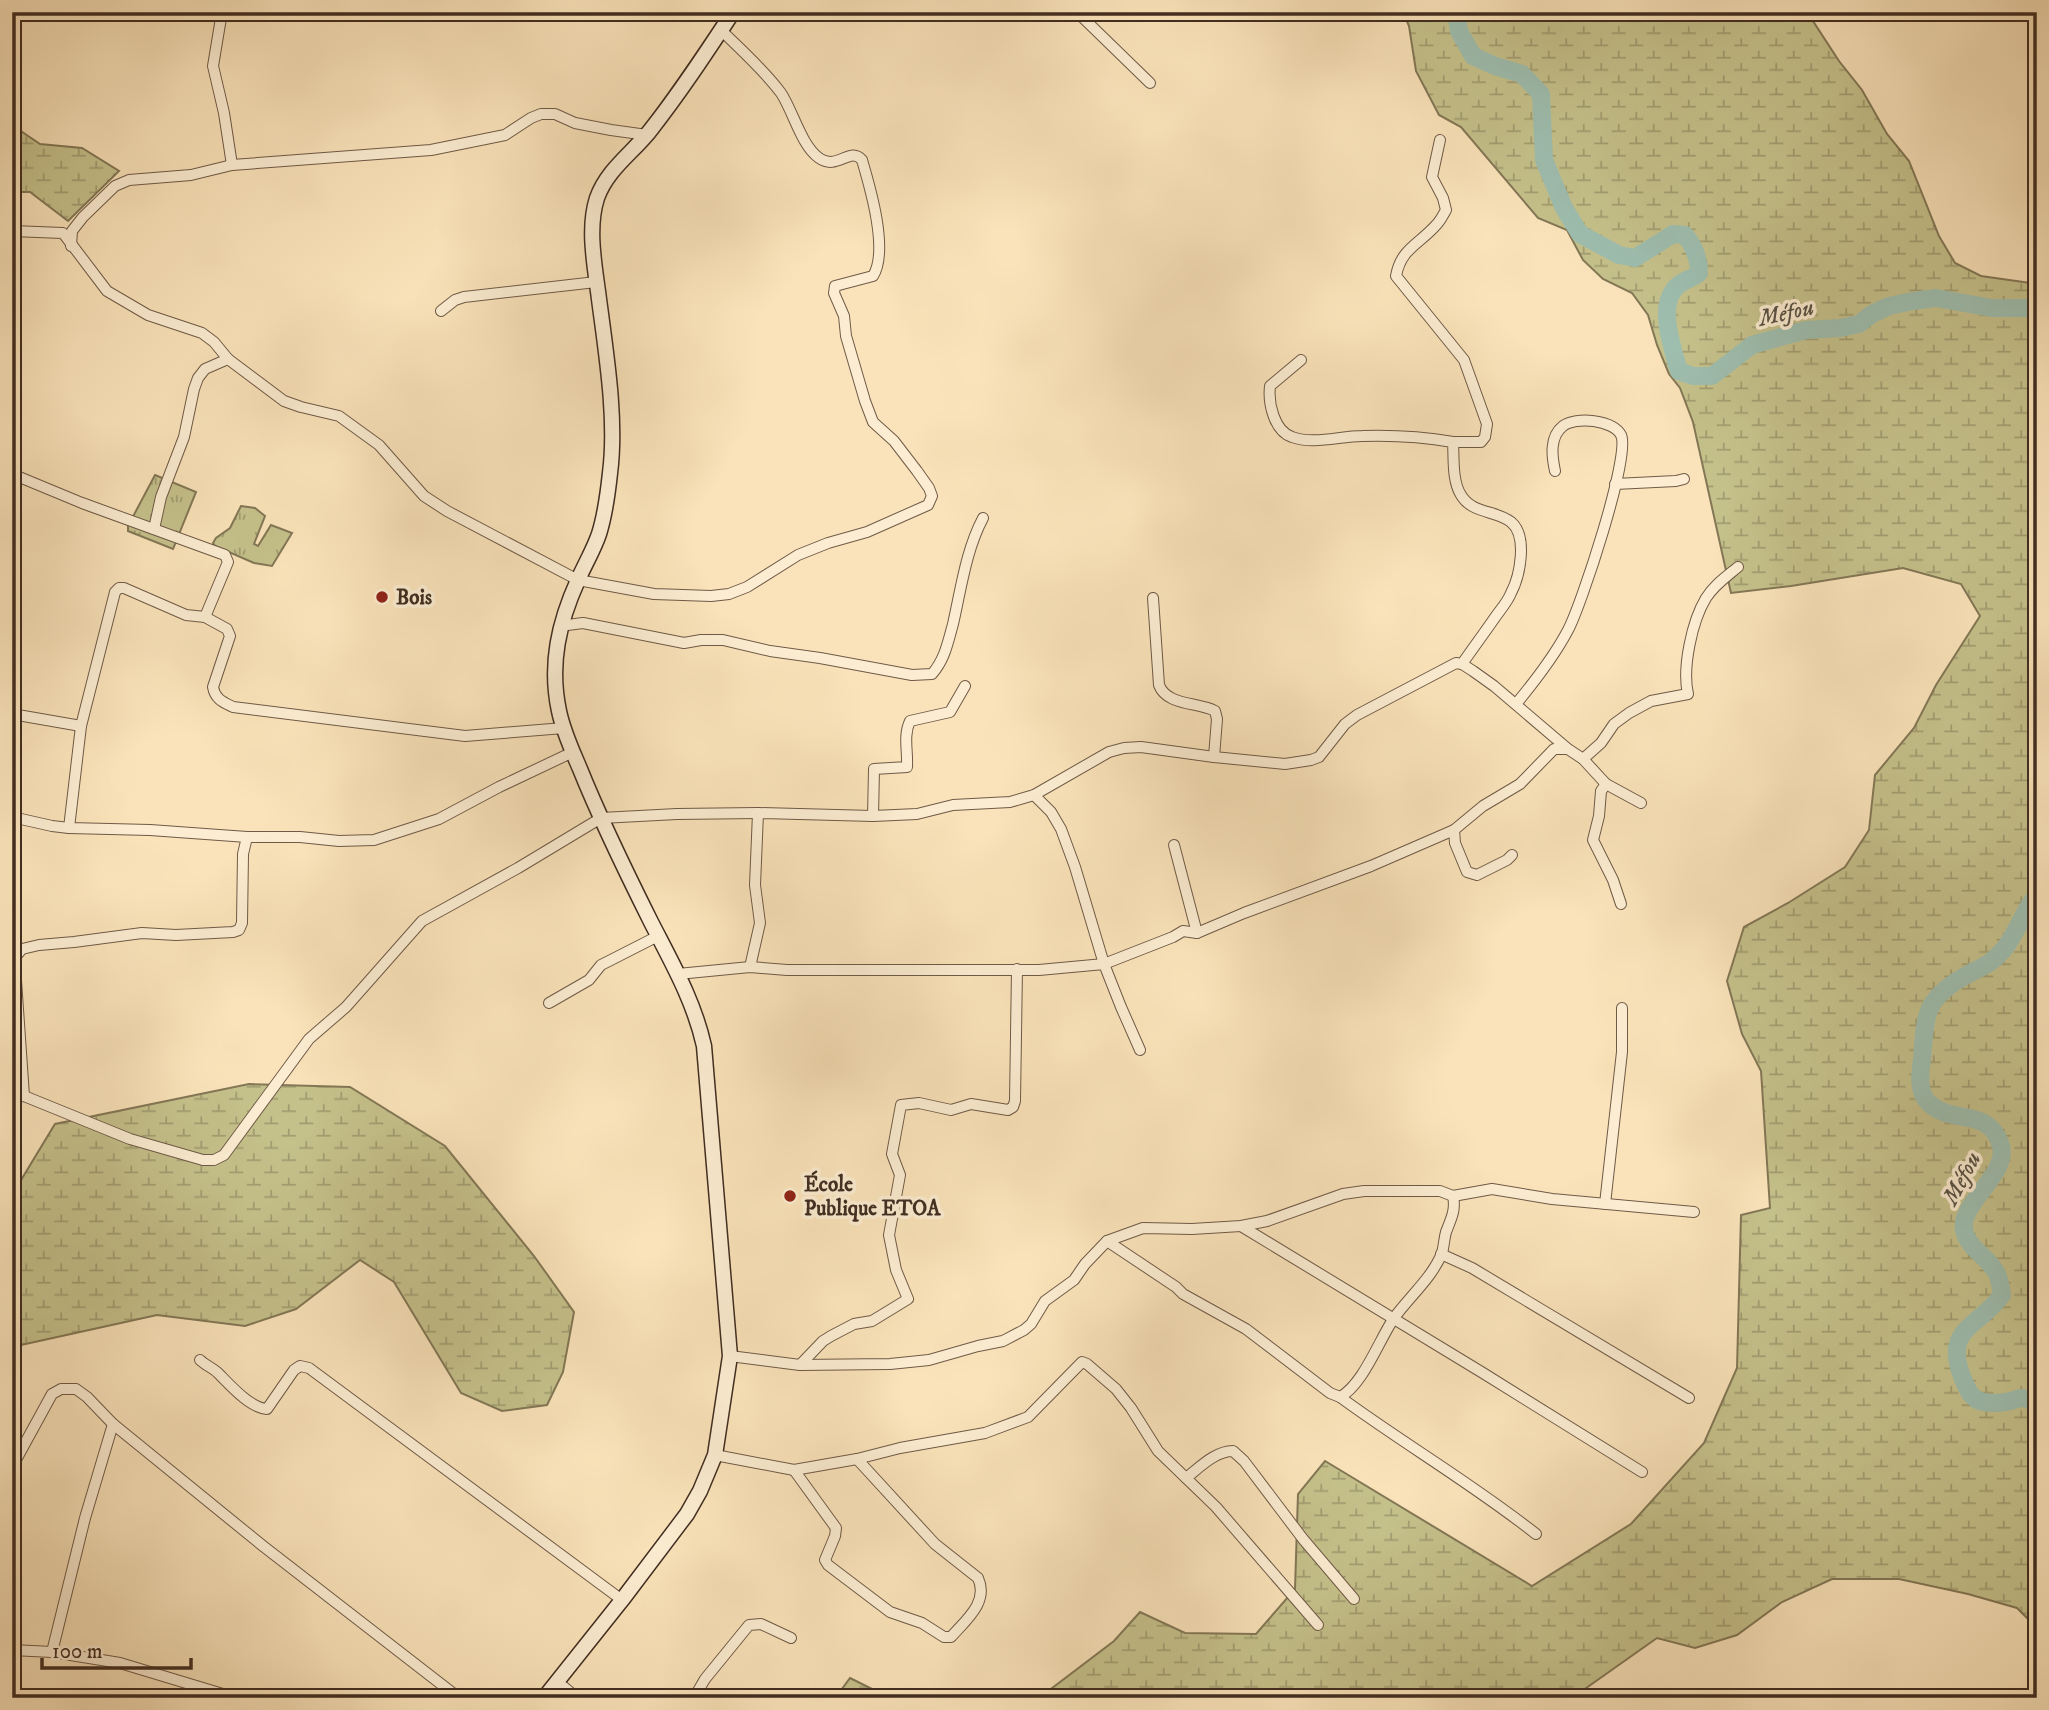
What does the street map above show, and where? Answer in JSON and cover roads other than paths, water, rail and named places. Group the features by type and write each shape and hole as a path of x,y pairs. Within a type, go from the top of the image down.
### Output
{"street":[{"path":"222,12 213,66 232,165"},
{"path":"544,1698 687,1514 700,1491 715,1455 730,1356 704,1046 694,1011 678,974 601,818 573,752 564,728 555,686 554,663 560,625 600,531 610,472 610,396 596,282 594,207 608,176 646,135 680,92 733,12"},
{"path":"1077,12 1150,83"},
{"path":"12,231 63,233 71,247 107,290 148,315 202,333 214,342 228,359 284,401 339,416 379,445 424,496 447,512 578,580 654,594 729,594 747,587 798,555 867,532 928,505 932,496 918,471 894,441 873,422 846,335 844,316 834,293 835,286 873,276 877,270 879,240 874,200 862,160 854,155 835,163 818,158 781,93 721,30"},
{"path":"71,247 72,231 115,186 129,180 191,175 232,165 431,150 505,135 541,114 555,114 575,123 646,135"},
{"path":"1301,360 1270,386 1273,414 1280,430 1292,438 1324,440 1363,436 1481,442 1485,437 1487,424 1464,360 1396,276 1406,252 1437,224 1446,210 1432,177 1440,140"},
{"path":"441,311 455,300 464,297 596,282"},
{"path":"154,529 161,497 184,437 198,378 205,369 228,359"},
{"path":"1516,704 1539,676 1573,619 1602,538 1623,444 1621,435 1615,428 1602,422 1580,421 1563,426 1555,438 1552,452 1555,471"},
{"path":"1453,442 1456,483 1460,494 1467,504 1504,517 1514,524 1520,534 1521,549 1518,575 1511,594 1462,664"},
{"path":"12,474 225,555 229,562 205,617"},
{"path":"1615,484 1684,479"},
{"path":"560,625 583,623 684,643 723,640 912,675 932,674 941,664 974,535 983,518"},
{"path":"1583,759 1601,743 1614,724 1629,713 1651,701 1688,694 1684,680 1695,625 1705,599 1718,583 1738,568"},
{"path":"69,828 82,726 115,592 119,588 186,615 205,617 230,632 213,687 214,694 220,701 233,707 465,736 564,728"},
{"path":"1153,598 1162,692 1172,699 1215,711 1217,719 1214,757"},
{"path":"12,1097 24,1096 130,1139 203,1160 214,1160 224,1155 309,1039 346,1007 422,921 517,869 601,818 758,813 873,816 917,814 953,805 1010,802 1034,795 1109,752 1124,748 1141,747 1285,764 1311,760 1319,757 1345,724 1357,715 1456,663 1462,664 1494,686 1583,759 1606,784 1641,803"},
{"path":"873,816 874,769 907,767 905,745 910,721 950,712 965,685"},
{"path":"12,714 82,726"},
{"path":"678,974 750,967 809,970 1039,970 1104,964 1183,931 1197,933 1371,866 1454,830 1483,806 1520,784 1553,749 1568,749"},
{"path":"12,817 69,828 374,840 439,819 573,752"},
{"path":"1606,784 1601,791 1593,840 1613,880 1620,904"},
{"path":"1034,795 1051,812 1061,829 1104,964 1140,1050"},
{"path":"750,967 760,923 755,885 758,813"},
{"path":"1454,830 1455,843 1467,872 1477,875 1512,855"},
{"path":"24,1096 15,966 16,956 22,949 142,933 176,935 239,930 242,923 243,854 247,837"},
{"path":"1174,845 1197,933"},
{"path":"549,1003 589,980 601,965 658,936"},
{"path":"800,1364 831,1336 853,1324 872,1321 908,1299 896,1270 889,1235 900,1175 892,1154 901,1105 919,1103 951,1110 971,1104 1008,1110 1013,1107 1017,969"},
{"path":"1605,1204 1622,1052 1622,1007"},
{"path":"730,1356 800,1364 890,1364 929,1360 1003,1341 1031,1324 1045,1301 1074,1280 1107,1241 1143,1228 1192,1229 1241,1226 1267,1221 1343,1194 1364,1191 1440,1191 1454,1196 1492,1189 1552,1199 1694,1212"},
{"path":"1340,1397 1349,1393 1394,1318 1425,1281 1441,1254 1446,1232 1453,1220 1454,1196"},
{"path":"1241,1226 1642,1472"},
{"path":"1107,1241 1183,1294 1246,1329 1330,1393 1448,1469 1536,1534"},
{"path":"1441,1254 1472,1268 1689,1398"},
{"path":"200,1360 217,1372 248,1402 267,1409 294,1370 300,1366 309,1368 622,1600"},
{"path":"715,1455 794,1470 985,1433 1028,1416 1082,1362 1116,1389 1158,1451 1216,1507 1318,1625"},
{"path":"12,1467 52,1394 61,1388 76,1389 113,1424 263,1546 459,1698"},
{"path":"52,1652 113,1424"},
{"path":"1186,1478 1210,1459 1226,1451 1233,1451 1244,1461 1303,1539 1354,1599"},
{"path":"794,1470 836,1528 825,1559 828,1565 890,1612 922,1623 944,1637 951,1637 975,1610 981,1597 978,1578 935,1544 857,1459"},
{"path":"694,1698 705,1679 749,1625 761,1624 792,1638"},
{"path":"12,1650 52,1652 120,1663 236,1698"},
{"path":"554,1685 564,1687 577,1698"}],"waterway":[{"name":"Méfou","path":"1456,12 1459,31 1473,56 1522,74 1541,94 1544,160 1564,208 1580,234 1619,255 1635,258 1673,234 1685,235 1691,244 1699,273 1676,288 1669,299 1667,309 1668,330 1679,371 1693,376 1712,376 1752,345 1806,330 1859,324 1889,306 1913,301 1936,298 1992,308 2037,308"},
{"name":"Méfou","path":"2037,895 2000,954 1951,985 1934,1001 1926,1020 1920,1077 1921,1089 1930,1104 1949,1114 1978,1120 1987,1125 2000,1143 2002,1153 2000,1163 1973,1203 1964,1222 1967,1238 1997,1274 2002,1295 1960,1339 1957,1349 1963,1379 1970,1394 1980,1401 1997,1403 2022,1398 2037,1404"}],"place":[{"name":"Bois","path":"382,597"},
{"name":"École Publique ETOA","path":"790,1196"}]}
